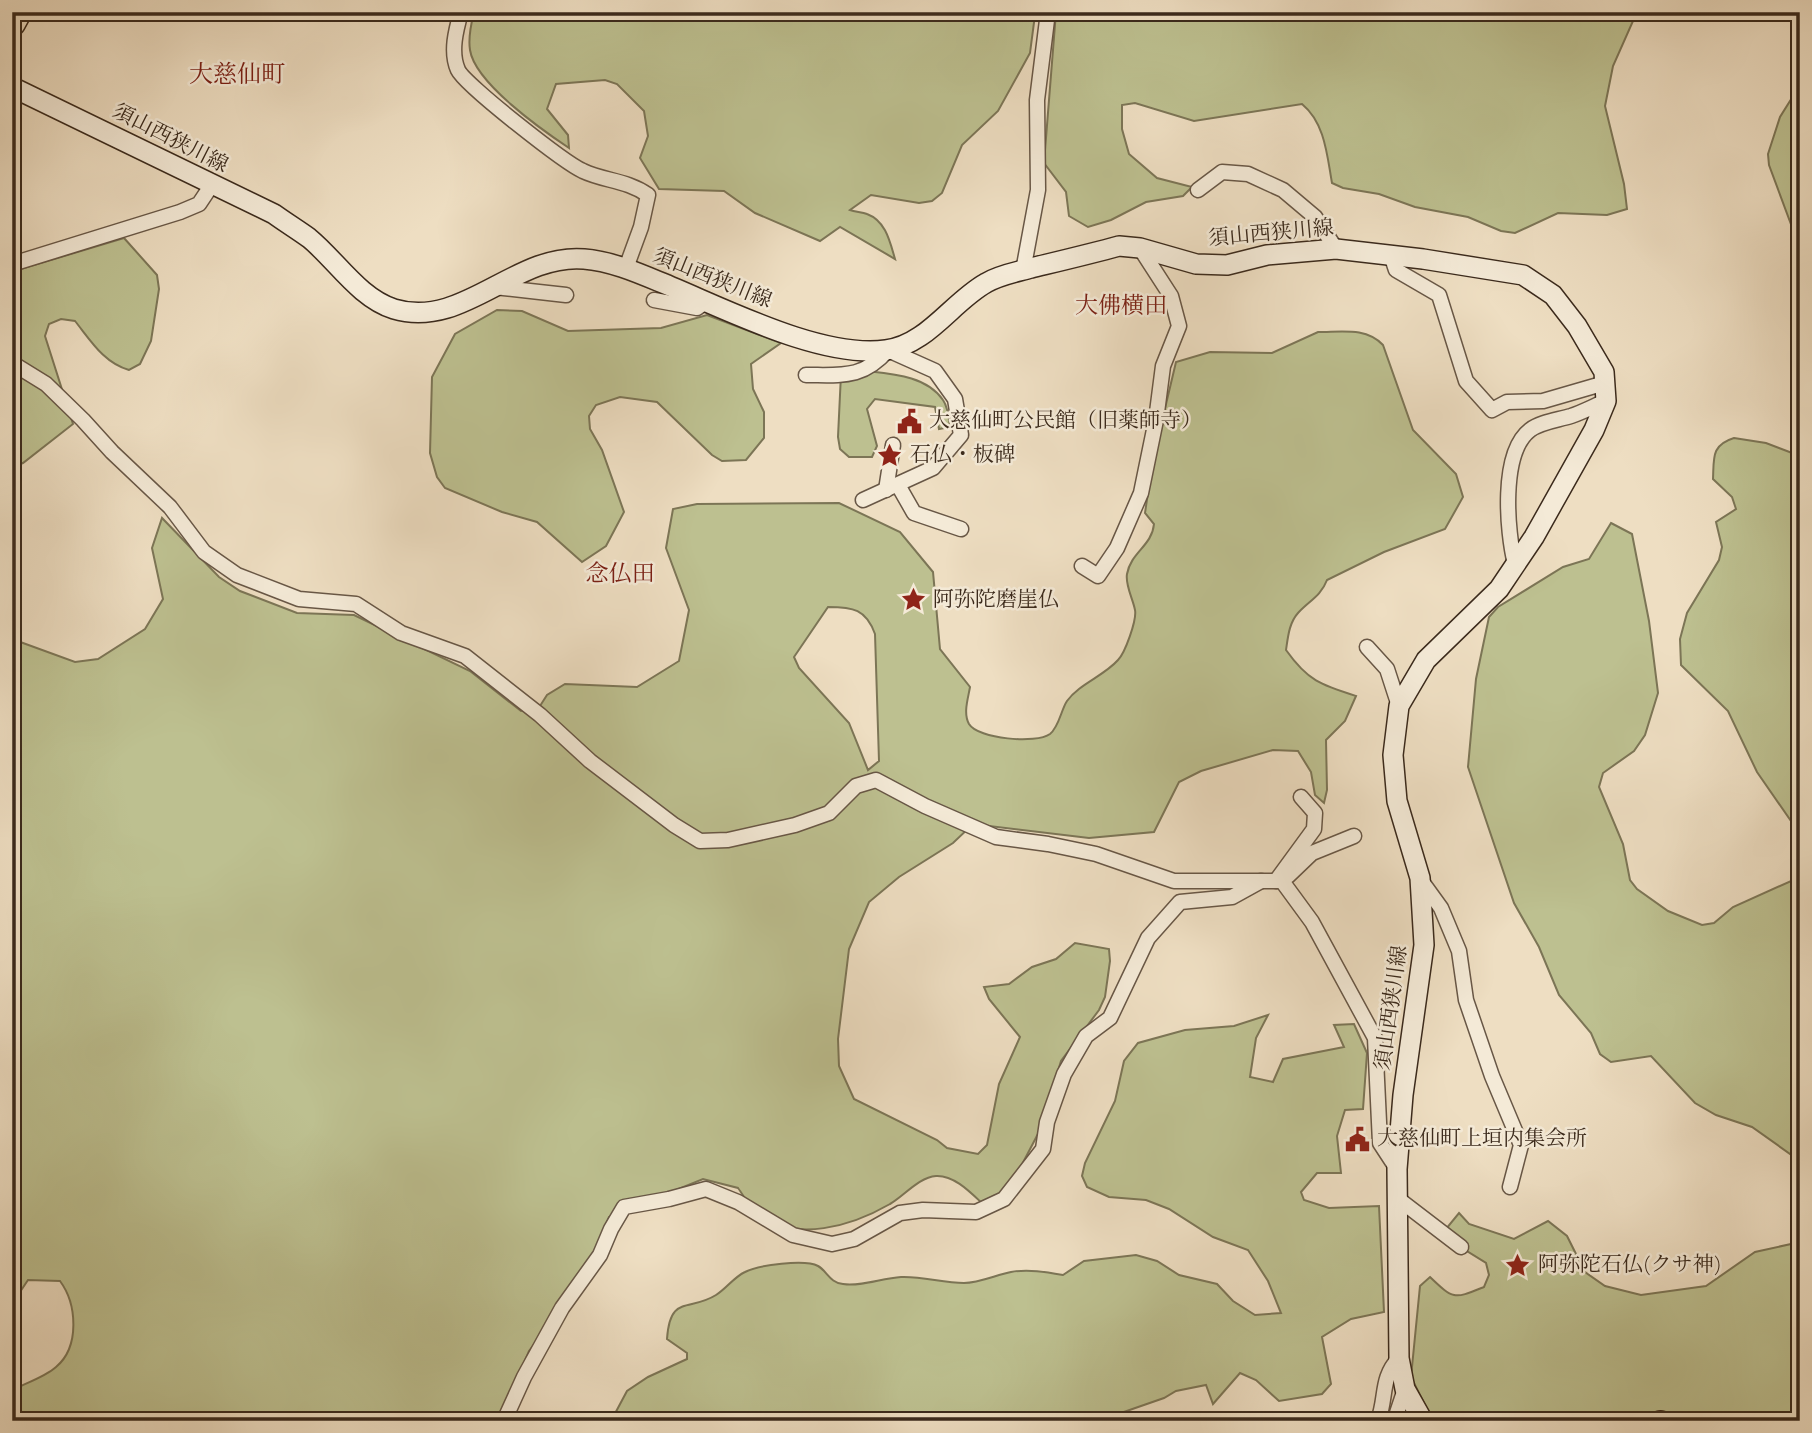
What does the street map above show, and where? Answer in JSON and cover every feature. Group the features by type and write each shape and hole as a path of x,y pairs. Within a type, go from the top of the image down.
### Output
{"highway":[{"path":"12,23 18,12"}],"main road":[{"name":"須山西狭川線","path":"12,87 154,155 211,186 274,214 309,239 364,292 393,309 421,313 448,309 530,268 559,260 584,259 626,268 795,337 852,351 888,350 916,340 987,282 1119,246 1140,248 1196,264 1227,265 1267,255 1336,249 1391,255 1523,275 1553,295 1577,326 1604,372 1605,392 1594,430 1499,589 1426,660 1399,706 1393,755 1397,801 1420,878 1424,945 1403,1095 1397,1169 1399,1358 1405,1389 1423,1421"}],"street":[{"path":"461,12 453,41 458,71 486,99 582,171 636,186 648,195 641,227 626,268"},
{"path":"1023,271 1038,190 1037,100 1048,12"},
{"path":"1198,190 1222,172 1248,174 1283,190 1315,217 1336,249"},
{"path":"12,264 180,212 199,204 211,186"},
{"path":"1083,566 1098,576 1116,548 1141,493 1156,420 1163,366 1179,326 1171,296 1140,248"},
{"path":"1391,255 1395,270 1439,295 1466,381 1492,410 1507,402 1543,401 1605,392"},
{"path":"492,287 566,295"},
{"path":"654,300 697,308 707,301"},
{"path":"806,375 848,375 875,365 888,350 935,372 955,399 961,435 933,468 863,500"},
{"path":"12,363 46,384 170,507 204,552 237,575 299,599 356,604 401,634 465,656 540,715 590,761 674,825 700,841 727,841 794,825 829,813 856,786 876,780 925,806 996,837 1048,844 1096,855 1174,881 1273,881 1312,922 1375,1038 1380,1143 1397,1169"},
{"path":"1516,564 1509,541 1508,483 1520,440 1532,428 1572,415 1605,392"},
{"path":"893,445 892,488 914,513 961,529"},
{"path":"1367,647 1387,669 1399,706"},
{"path":"1273,881 1314,829 1315,813 1301,797"},
{"path":"504,1421 524,1377 562,1308 600,1255 611,1228 624,1207 706,1189 738,1202 793,1235 832,1244 854,1239 900,1213 923,1210 976,1212 1004,1199 1043,1149 1047,1122 1064,1074 1086,1036 1110,1018 1148,937 1180,902 1232,898 1273,881 1312,853 1354,836"},
{"path":"1420,878 1441,908 1459,951 1466,1000 1492,1076 1521,1145 1510,1186"},
{"path":"1397,1198 1461,1247"},
{"path":"1378,1421 1388,1370 1399,1358"},
{"path":"1397,1421 1405,1389"}],"green space":[{"path":"474,12 1035,12 1035,15 1030,53 998,111 962,145 942,193 932,201 919,203 871,195 850,210 867,214 879,222 895,259 840,227 820,241 755,213 724,191 659,189 640,158 648,136 644,111 617,84 605,80 556,84 547,109 568,135 569,148 511,105 484,77 470,50"},
{"path":"1056,12 1637,12 1613,66 1605,106 1624,184 1627,209 1607,215 1558,213 1515,233 1501,231 1468,217 1415,207 1379,194 1343,188 1332,183 1320,130 1316,120 1302,104 1194,121 1135,103 1122,105 1122,129 1129,154 1157,178 1192,187 1183,196 1146,202 1111,220 1088,227 1069,216 1066,192 1044,163"},
{"path":"1800,85 1800,235 1792,227 1769,165 1768,154 1780,117"},
{"path":"124,238 157,275 159,289 151,341 140,364 129,370 112,362 75,321 61,319 49,324 45,336 73,424 23,463 12,467 12,277 21,269"},
{"path":"497,310 522,311 568,331 661,328 707,315 781,343 751,364 753,389 764,412 764,438 746,460 722,461 712,455 657,402 620,397 596,405 589,416 590,429 602,450 624,512 606,546 582,562 537,522 502,512 445,488 437,477 430,453 432,377 455,334"},
{"path":"1318,332 1353,332 1376,339 1383,345 1413,430 1456,474 1463,497 1445,529 1384,552 1327,580 1293,621 1286,650 1301,669 1333,689 1356,696 1345,721 1326,740 1327,790 1324,803 1315,795 1311,772 1298,751 1273,750 1201,771 1179,782 1154,832 1089,838 973,824 953,843 899,877 869,902 849,949 838,1039 839,1066 854,1099 937,1140 947,1148 978,1154 987,1145 999,1084 1020,1037 989,999 984,987 1009,984 1032,967 1056,959 1075,943 1109,949 1105,997 1099,1010 1061,1061 1040,1130 1007,1193 985,1206 956,1182 943,1177 930,1177 917,1183 890,1204 859,1219 824,1228 806,1229 772,1223 754,1211 738,1188 703,1179 609,1217 580,1285 529,1351 499,1421 12,1421 12,1390 52,1371 64,1359 72,1337 73,1313 66,1290 60,1281 28,1280 16,1298 12,1296 12,639 75,662 98,659 145,629 163,599 152,548 162,518 219,577 240,591 297,613 354,615 470,671 521,711 540,706 547,695 565,684 637,687 679,661 689,610 666,548 673,509 697,504 839,503 900,532 933,572 940,649 970,687 966,711 969,724 974,729 995,736 1021,739 1043,737 1053,731 1072,695 1118,660 1130,636 1135,610 1127,574 1129,566 1150,538 1154,524 1145,513 1153,459 1176,362 1210,352 1272,353","holes":["828,607 863,614 875,634 879,761 868,770 849,723 799,668 794,657"]},
{"path":"851,369 902,376 925,384 945,403 950,427 939,429 935,407 875,399 867,409 877,446 872,457 849,457 840,449 838,437 841,374"},
{"path":"1734,438 1766,443 1800,456 1800,834 1757,772 1728,711 1681,665 1680,639 1687,613 1719,560 1722,547 1716,522 1736,509 1732,497 1713,479 1715,453 1721,444"},
{"path":"1611,523 1632,534 1649,621 1658,693 1645,735 1634,751 1603,773 1599,787 1623,844 1630,880 1637,889 1668,911 1702,925 1714,923 1733,907 1800,877 1800,1161 1752,1127 1716,1115 1695,1103 1651,1056 1611,1062 1600,1054 1591,1033 1559,995 1539,947 1514,903 1468,767 1476,679 1489,617 1498,607 1563,567 1589,559"},
{"path":"1268,1015 1256,1038 1250,1077 1273,1082 1283,1059 1344,1047 1334,1025 1354,1024 1367,1053 1363,1109 1345,1110 1337,1136 1341,1173 1317,1173 1301,1192 1304,1200 1329,1208 1379,1206 1384,1312 1351,1319 1322,1337 1331,1384 1322,1394 1279,1401 1256,1380 1240,1373 1213,1404 1206,1385 1176,1391 1164,1398 1098,1421 611,1421 627,1391 648,1377 687,1359 687,1353 667,1339 672,1316 677,1310 716,1295 751,1269 770,1265 812,1264 843,1284 901,1277 964,1283 1017,1271 1063,1275 1084,1261 1136,1255 1157,1261 1179,1275 1217,1284 1233,1301 1255,1315 1281,1313 1268,1281 1248,1250 1213,1237 1169,1209 1146,1200 1109,1197 1087,1187 1082,1176 1085,1163 1115,1101 1124,1061 1138,1043 1185,1030 1234,1026"},
{"path":"1459,1213 1469,1224 1514,1239 1548,1221 1567,1236 1585,1272 1605,1286 1641,1295 1706,1286 1755,1252 1800,1242 1800,1421 1386,1421 1389,1407 1425,1405 1411,1377 1420,1286 1430,1277 1444,1290 1460,1295 1484,1287 1489,1275 1486,1263 1441,1235"}],"place":[{"name":"大慈仙町公民館（旧薬師寺）","path":"909,421"},
{"name":"石仏・板碑","path":"890,455"},
{"name":"阿弥陀磨崖仏","path":"913,600"},
{"name":"大慈仙町上垣内集会所","path":"1357,1139"},
{"name":"阿弥陀石仏(クサ神)","path":"1518,1265"}],"district":[{"name":"大慈仙町","path":"237,76"},
{"name":"大佛横田","path":"1121,306"},
{"name":"念仏田","path":"620,574"}]}
